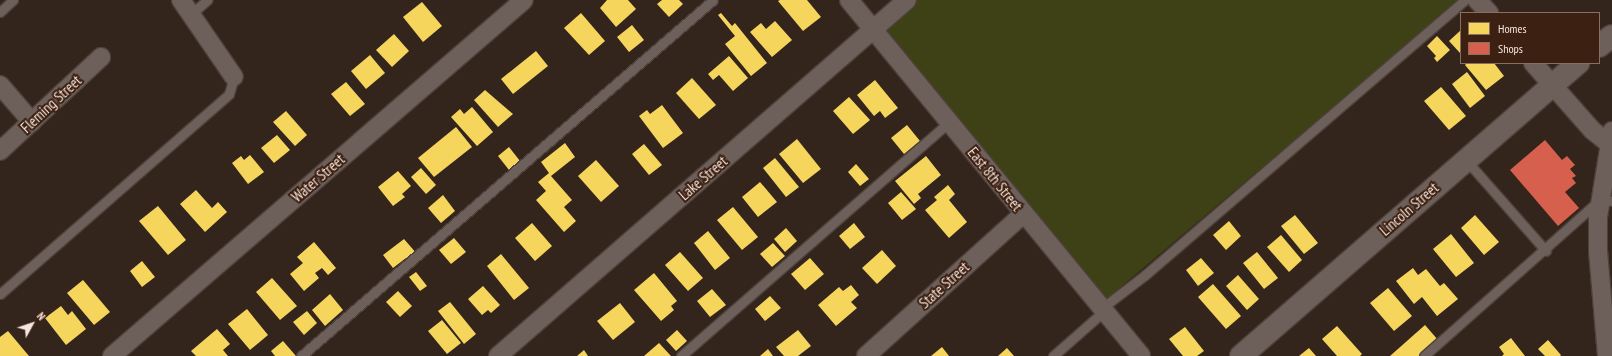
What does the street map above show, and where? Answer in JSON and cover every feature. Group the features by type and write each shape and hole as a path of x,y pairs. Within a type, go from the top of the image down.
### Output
{"main road":[{"path":"1600,45 1612,36"},
{"name":"Lincoln Street","path":"1241,356 1577,64"}],"street":[{"path":"181,0 234,77"},
{"name":"Water Street","path":"112,356 524,0"},
{"name":"East 8th Street","path":"849,0 1023,214 1142,356"},
{"name":"Lake Street","path":"498,356 907,0"},
{"path":"1477,0 1488,12"},
{"name":"Fleming Street","path":"0,151 101,56"},
{"path":"1534,64 1592,130 1610,137 1606,200 1598,252 1607,356"},
{"path":"0,85 32,122"},
{"name":"State Street","path":"866,356 1023,214"}],"lane":[{"path":"0,12 13,0"},
{"path":"190,15 207,0"},
{"path":"301,356 713,0"},
{"path":"1052,356 1103,310 1465,0"},
{"path":"0,294 230,94 234,77"},
{"path":"681,356 949,122"},
{"path":"1466,160 1546,251"},
{"path":"1424,356 1606,200"}],"green space":[{"path":"915,0 1460,0 1103,302 879,31"}],"building: Homes":[{"path":"607,0 628,0 636,9 616,27 600,8"},
{"path":"662,0 679,0 683,4 669,17 657,4"},
{"path":"807,0 821,17 803,31 778,1"},
{"path":"422,2 442,26 423,42 403,17"},
{"path":"581,13 605,41 589,55 564,28"},
{"path":"721,13 732,26 735,23 767,63 751,76 725,44 735,36 718,15"},
{"path":"775,21 792,40 772,57 750,32 761,23 766,29"},
{"path":"632,25 644,40 629,52 617,37"},
{"path":"1460,31 1460,53 1449,41"},
{"path":"394,34 409,51 392,67 376,50"},
{"path":"1437,36 1450,50 1437,62 1434,58 1436,56 1427,46"},
{"path":"536,51 548,66 513,94 501,79"},
{"path":"370,55 385,73 366,89 351,71"},
{"path":"729,56 748,78 733,91 719,75 713,80 708,74"},
{"path":"1495,64 1504,76 1486,90 1465,65"},
{"path":"1467,72 1485,96 1470,108 1452,84"},
{"path":"692,78 716,105 699,119 676,93"},
{"path":"875,80 898,108 885,118 880,111 874,116 857,95"},
{"path":"346,82 365,104 350,116 331,94"},
{"path":"1441,87 1466,116 1449,130 1424,101"},
{"path":"485,90 513,114 498,127 474,100"},
{"path":"849,97 870,120 853,134 833,111"},
{"path":"662,105 683,133 663,148 639,116 647,110 650,114"},
{"path":"472,107 493,132 477,146 451,117 460,109 464,114"},
{"path":"286,111 307,135 295,146 273,122"},
{"path":"907,125 920,141 904,154 891,138"},
{"path":"456,127 472,147 434,177 418,158"},
{"path":"277,135 290,150 274,163 261,148"},
{"path":"797,139 821,169 803,183 779,154"},
{"path":"565,143 575,157 551,176 572,200 564,207 576,221 564,232 536,200 546,191 538,182 549,173 541,162"},
{"path":"644,144 662,165 649,175 632,154"},
{"path":"509,147 520,161 509,170 498,156"},
{"path":"250,155 264,172 248,184 232,163 241,156 244,160"},
{"path":"926,156 941,175 918,194 921,198 914,204 895,181"},
{"path":"775,158 799,187 786,197 763,168"},
{"path":"596,160 619,186 601,202 578,176"},
{"path":"856,164 869,179 860,186 848,172"},
{"path":"421,168 436,185 426,194 411,177"},
{"path":"398,171 411,186 402,194 405,197 393,206 378,187"},
{"path":"760,182 777,202 758,217 742,197"},
{"path":"948,185 955,194 949,200 967,222 949,238 925,210 937,200 934,197"},
{"path":"196,190 212,208 218,202 227,212 205,232 180,204"},
{"path":"901,192 916,209 902,220 888,203"},
{"path":"443,195 455,211 441,223 428,208"},
{"path":"158,206 186,240 168,255 139,221"},
{"path":"733,207 758,237 742,250 717,220"},
{"path":"1295,215 1318,243 1304,254 1281,226"},
{"path":"1475,215 1499,242 1484,255 1461,228"},
{"path":"1229,221 1241,236 1226,250 1213,235"},
{"path":"532,223 552,246 535,261 515,238"},
{"path":"854,223 865,237 850,249 839,236"},
{"path":"786,228 797,241 785,252 774,239"},
{"path":"708,231 730,258 715,270 694,243"},
{"path":"1451,234 1474,263 1456,277 1433,249"},
{"path":"1281,235 1302,260 1289,272 1267,247"},
{"path":"454,238 466,252 451,264 439,250"},
{"path":"404,239 417,254 408,261 406,258 393,268 383,255"},
{"path":"314,242 336,268 328,275 322,268 315,273 319,278 304,291 290,274 303,263 297,257"},
{"path":"773,243 785,256 772,267 760,254"},
{"path":"882,250 896,266 877,284 862,268"},
{"path":"680,252 703,278 688,291 665,265"},
{"path":"1257,252 1278,278 1264,289 1243,263"},
{"path":"501,254 529,288 514,300 487,266"},
{"path":"810,258 824,274 805,290 791,274"},
{"path":"1201,258 1214,273 1198,286 1186,270"},
{"path":"142,261 155,277 142,287 130,271"},
{"path":"1413,268 1418,275 1426,269 1440,286 1444,283 1458,299 1437,316 1422,297 1414,304 1396,281"},
{"path":"416,272 427,286 420,291 409,277"},
{"path":"654,273 677,301 671,306 674,310 661,321 634,290"},
{"path":"1238,275 1259,299 1247,310 1226,286"},
{"path":"272,278 297,306 280,320 256,292"},
{"path":"83,280 110,312 94,325 67,293"},
{"path":"1213,284 1241,316 1226,329 1198,297"},
{"path":"851,285 859,295 851,302 857,308 836,326 818,305 839,287 843,291"},
{"path":"483,286 500,305 491,313 488,310 482,315 468,299"},
{"path":"1388,288 1412,316 1394,331 1370,303"},
{"path":"712,289 726,305 710,317 697,301"},
{"path":"398,291 412,306 400,317 386,302"},
{"path":"330,294 343,310 325,326 312,310"},
{"path":"770,296 781,308 765,321 755,309"},
{"path":"450,302 476,334 464,344 438,311"},
{"path":"620,303 635,322 613,340 597,321"},
{"path":"61,306 68,315 72,311 86,329 66,345 45,318"},
{"path":"247,309 268,335 250,350 228,324"},
{"path":"307,311 317,323 304,335 293,322"},
{"path":"442,320 461,343 447,354 428,331"},
{"path":"1425,325 1438,340 1420,356 1390,356"},
{"path":"1337,326 1362,354 1360,356 1337,356 1322,339"},
{"path":"1185,327 1204,351 1197,356 1183,356 1169,339"},
{"path":"217,329 230,344 223,350 228,356 196,356 191,351"},
{"path":"677,330 687,341 676,351 666,340"},
{"path":"798,330 811,346 798,356 784,356 776,347"},
{"path":"8,331 29,356 0,356 0,337"},
{"path":"1511,338 1525,356 1502,356 1504,354 1499,347"},
{"path":"1548,340 1561,355 1560,356 1545,356 1538,349"},
{"path":"283,341 296,356 275,356 271,351"},
{"path":"659,343 671,356 644,356"},
{"path":"942,347 949,356 931,356"},
{"path":"1007,348 1014,356 998,356"},
{"path":"1309,348 1316,356 1299,356"},
{"path":"768,349 773,356 760,356"},
{"path":"584,350 588,356 577,356"}],"building: Shops":[{"path":"1545,140 1562,160 1567,156 1575,165 1570,169 1576,176 1572,178 1576,183 1565,192 1579,208 1558,226 1510,170"}]}
